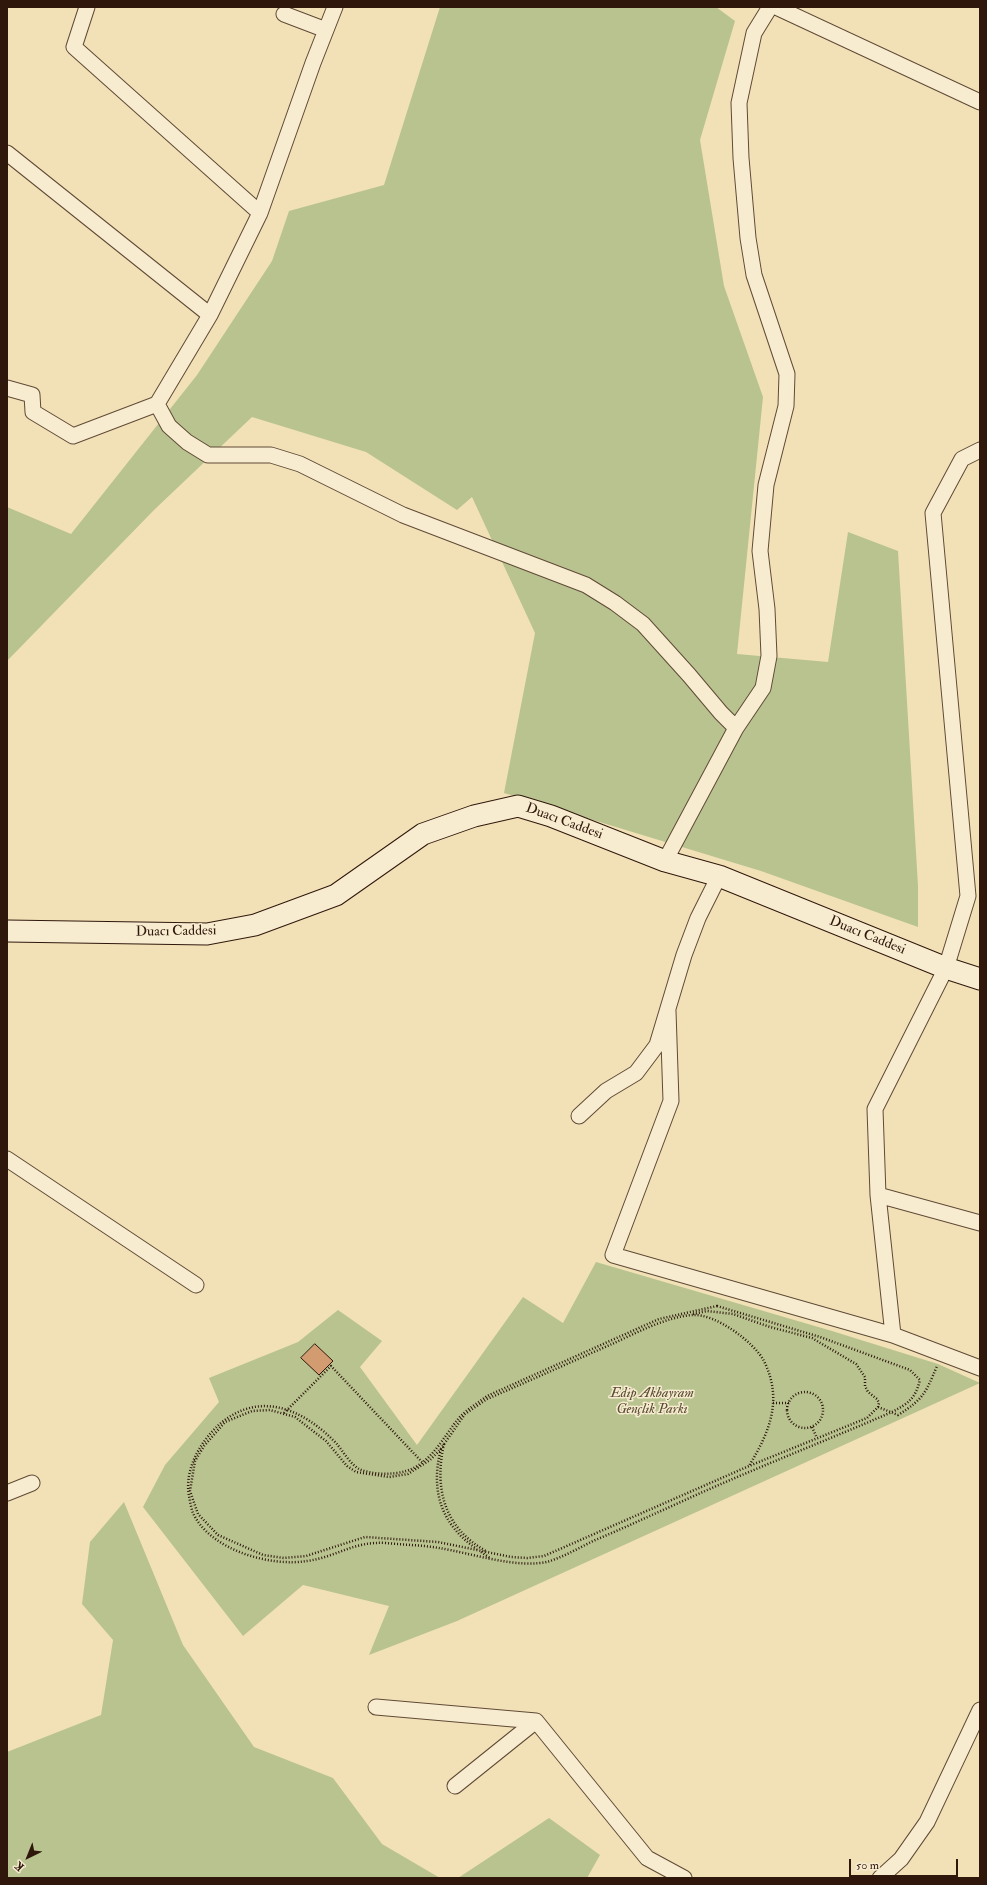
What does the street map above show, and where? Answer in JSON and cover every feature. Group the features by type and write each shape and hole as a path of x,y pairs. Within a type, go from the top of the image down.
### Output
{"street":[{"path":"87,7 74,47 260,213"},
{"path":"7,388 32,395 33,412 73,436 156,404 210,315 260,213 326,30 336,7"},
{"path":"665,861 736,728 763,688 769,656 767,609 760,551 766,485 786,406 787,374 754,276 748,238 741,158 739,103 754,33 770,7"},
{"path":"776,7 980,102"},
{"path":"284,14 326,30"},
{"path":"7,153 210,315"},
{"path":"156,404 169,426 187,442 208,455 270,455 300,464 403,515 586,585 615,603 643,624 736,728"},
{"path":"893,1335 878,1195 875,1109 946,968 968,896 933,513 962,459 980,450"},
{"name":"Duacı Caddesi","path":"7,931 206,934 255,926 336,895 423,834 474,816 518,806 551,816 665,861 719,876 946,968 980,979"},
{"path":"580,1116 606,1091 636,1073 657,1045 684,955 698,918 719,876"},
{"path":"668,1011 671,1101 613,1255 893,1335 980,1368"},
{"path":"7,1159 196,1285"},
{"path":"878,1195 980,1223"},
{"path":"7,1493 32,1483"},
{"path":"376,1707 536,1721 646,1858 684,1878"},
{"path":"880,1878 901,1859 927,1822 980,1710"},
{"path":"455,1786 536,1721"}],"path":[{"path":"693,1314 658,1323 487,1399 465,1414 430,1460 423,1463 414,1468 395,1473 370,1472 357,1468 329,1437 309,1420 288,1409 276,1406 267,1406 239,1412 222,1423 206,1440 193,1459 188,1491 193,1513 207,1531 222,1542 245,1554 267,1561 288,1563 309,1561 366,1543 435,1547 492,1559 530,1563 548,1562 746,1473 892,1412 909,1402 917,1392 920,1380 910,1370 820,1337 717,1306 659,1319 487,1396 465,1412 423,1463 408,1474 389,1477 356,1472 347,1466 326,1441 295,1417 270,1410 252,1411 225,1422 208,1441 195,1461 190,1491 198,1514 218,1535 263,1556 284,1558 306,1556 365,1538 438,1542 519,1558 544,1556 749,1466 867,1418 878,1407 879,1403 877,1399 868,1392 865,1386 865,1377 856,1364 812,1338 770,1327 734,1314 707,1311 693,1314"},
{"path":"693,1314 716,1320 731,1328 760,1355 768,1370 774,1395 772,1417 766,1435 749,1466"},
{"path":"878,1407 898,1415 915,1405 926,1392 941,1354"},
{"path":"284,1413 331,1366 423,1463"},
{"path":"805,1392 812,1393 818,1398 822,1405 823,1412 821,1420 812,1427 800,1428 793,1424 788,1417 788,1403 796,1394 805,1392"},
{"path":"773,1403 788,1403"},
{"path":"812,1427 817,1438"},
{"path":"445,1438 436,1466 436,1485 440,1503 449,1521 459,1535 492,1559"},
{"path":"443,1444 440,1463 440,1487 445,1506 464,1536 475,1545 488,1552"}],"green space":[{"path":"440,7 716,7 735,21 700,140 724,286 763,397 737,654 828,662 848,532 898,551 918,886 918,927 761,871 504,793 535,633 472,497 457,510 366,452 252,417 154,510 7,661 7,507 71,534 197,375 272,261 289,211 384,185"},
{"name":"Edip Akbayram Gençlik Parkı","path":"596,1262 832,1331 938,1364 980,1383 457,1621 369,1655 389,1606 303,1585 243,1636 143,1507 165,1465 219,1402 209,1378 298,1342 338,1310 382,1341 360,1367 417,1445 523,1297 563,1323"},
{"path":"124,1502 183,1645 254,1747 333,1778 382,1844 440,1878 7,1878 7,1752 101,1715 113,1640 82,1604 90,1542"},
{"path":"549,1818 600,1855 587,1878 458,1878"}],"building":[{"path":"315,1344 333,1361 319,1375 301,1358"}]}
